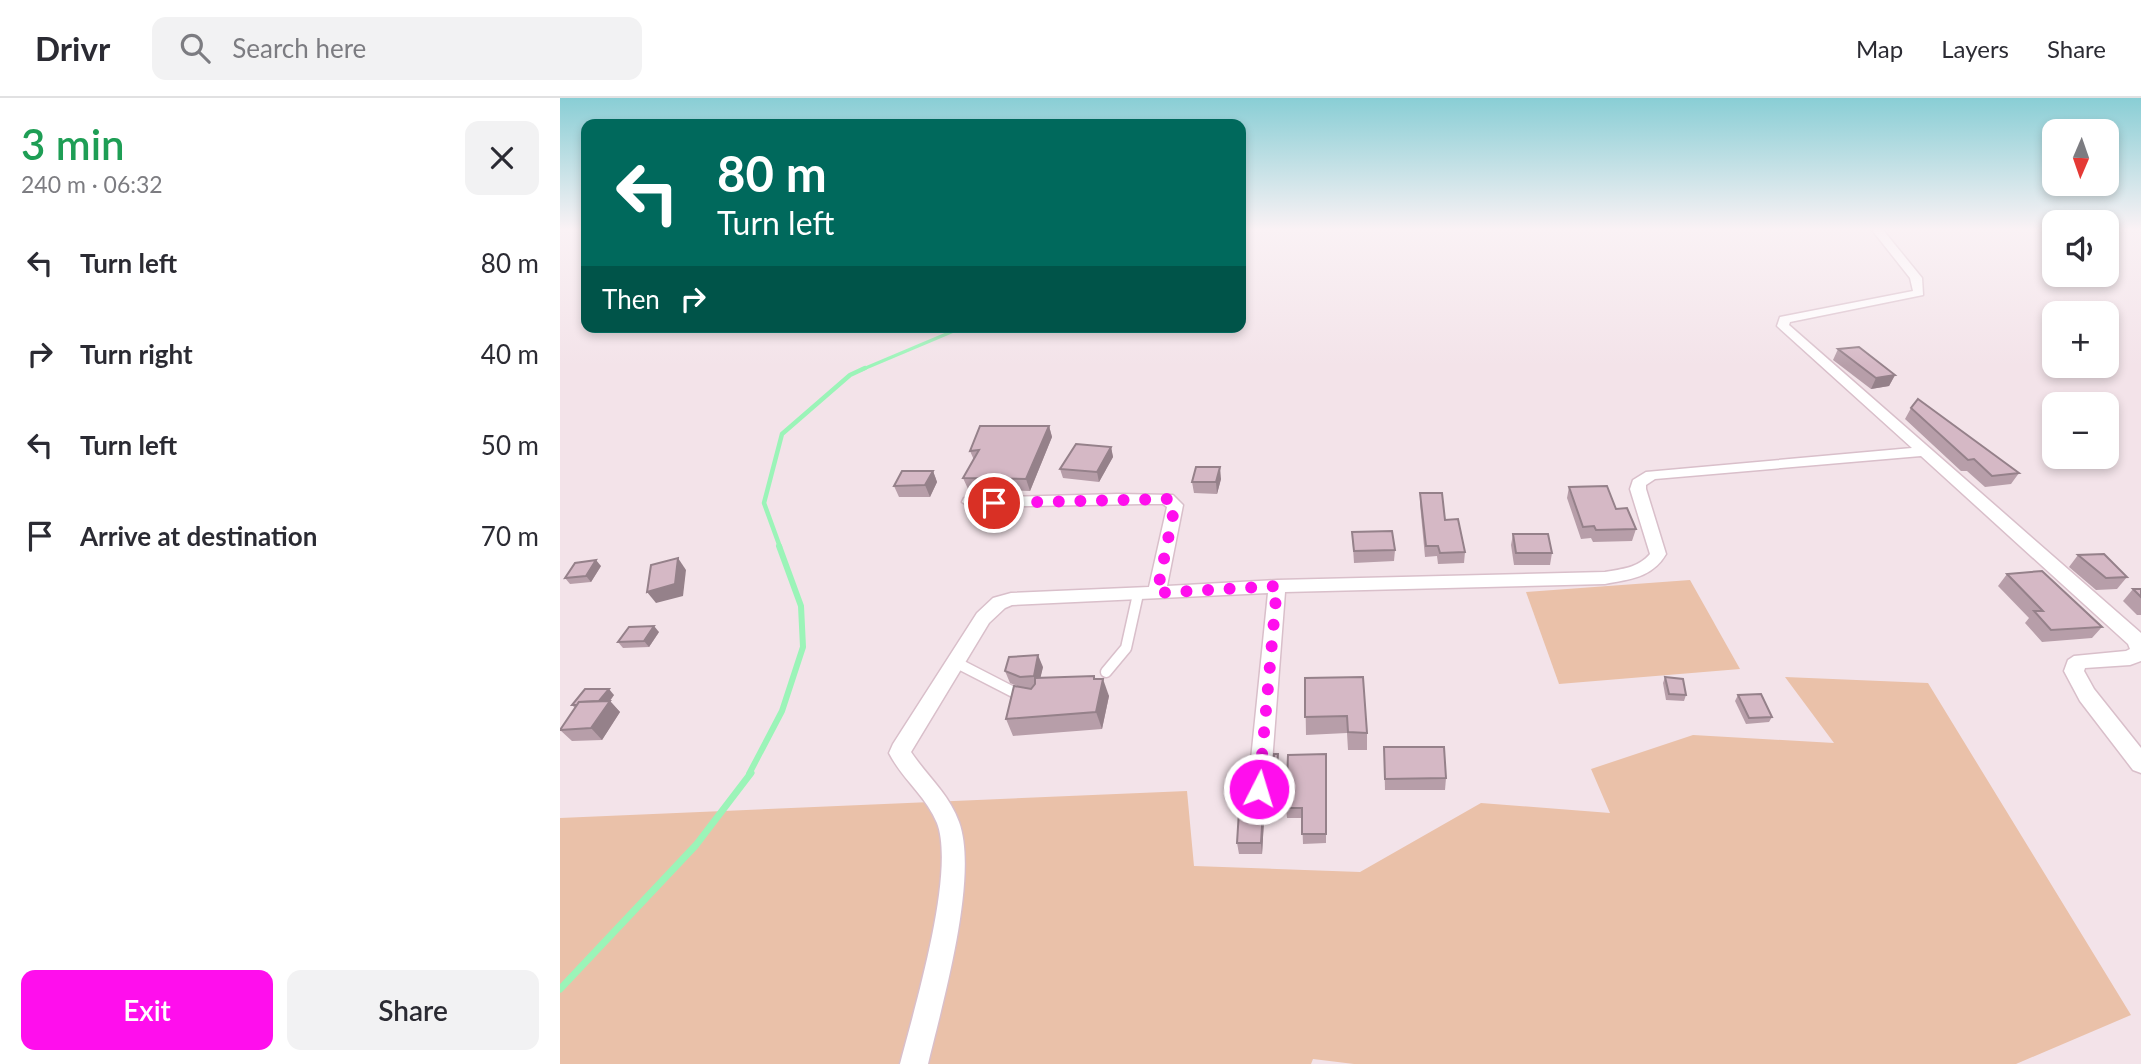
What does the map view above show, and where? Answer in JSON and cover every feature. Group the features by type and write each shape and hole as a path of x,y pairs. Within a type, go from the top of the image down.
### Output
{"street":[{"path":"1914,275 1919,293 1784,320 1783,326 2122,624 2137,641 2140,652 2130,658 2081,662 2076,665 2074,671 2087,695 2141,764"},
{"path":"914,1064 938,967 955,866 949,824 932,791 900,753 903,744 990,610 1011,599 1277,586 1605,578 1643,570 1653,564 1658,554 1638,489 1638,482 1642,478 1926,451"},
{"path":"970,502 1056,503 1099,498 1172,501 1175,505 1148,594"},
{"path":"1259,789 1277,586"}],"lane":[{"path":"1106,673 1126,648 1148,594"},
{"path":"955,662 1015,694 1035,699"}],"shaded area":[{"path":"1690,580 1740,669 1559,684 1526,592"},
{"path":"1785,677 1928,683 2131,1015 2016,1064 1354,1064 1313,1059 1311,1064 560,1064 560,818 1187,791 1194,866 1360,872 1481,803 1610,813 1591,769 1693,735 1834,743"}],"building":[{"path":"1859,347 1895,375 1876,378 1838,349"},
{"path":"1918,399 2019,473 1992,476 1974,459 1968,460 1911,408"},
{"path":"980,426 1049,426 1026,479 963,478 979,450 970,451"},
{"path":"1076,444 1111,447 1097,472 1060,469"},
{"path":"1196,467 1220,467 1216,482 1192,482"},
{"path":"902,471 933,471 925,485 894,486"},
{"path":"1607,486 1616,509 1627,508 1636,529 1596,530 1594,526 1583,527 1569,487"},
{"path":"1420,493 1442,493 1445,520 1458,519 1465,552 1440,553 1438,546 1426,546"},
{"path":"1392,531 1395,550 1354,551 1352,532"},
{"path":"1513,534 1548,534 1552,553 1516,553"},
{"path":"2104,554 2127,577 2106,578 2078,555"},
{"path":"678,558 675,584 647,592 651,565"},
{"path":"596,560 586,576 565,578 575,563"},
{"path":"2042,571 2102,627 2051,630 2034,611 2043,611 2007,574"},
{"path":"2133,589 2141,589 2141,597"},
{"path":"654,626 644,641 618,642 629,627"},
{"path":"1038,655 1034,676 1020,677 1005,671 1009,657"},
{"path":"1094,676 1094,679 1103,679 1096,712 1006,719 1014,686 1031,689 1035,678"},
{"path":"1363,677 1367,733 1348,732 1347,716 1305,717 1305,678"},
{"path":"1665,677 1683,679 1686,695 1669,694"},
{"path":"585,689 609,689 599,701 572,705"},
{"path":"1761,694 1772,717 1749,718 1738,695"},
{"path":"610,701 591,728 560,730 579,702"},
{"path":"1384,747 1444,747 1446,778 1385,779"},
{"path":"1274,754 1278,754 1277,768 1273,769"},
{"path":"1326,754 1326,834 1302,834 1302,808 1286,808 1288,755"},
{"path":"1263,810 1261,843 1237,843 1239,811"}],"waterway":[{"path":"861,370 949,333"},
{"path":"780,547 764,503 782,434 850,375 865,368"},
{"path":"749,774 782,711 803,647 801,606 779,546"},
{"path":"560,989 696,845 751,773"}],"route":[{"path":"994,503 1056,503 1099,498 1167,499 1175,505 1157,593 1277,586 1259,789"}]}
